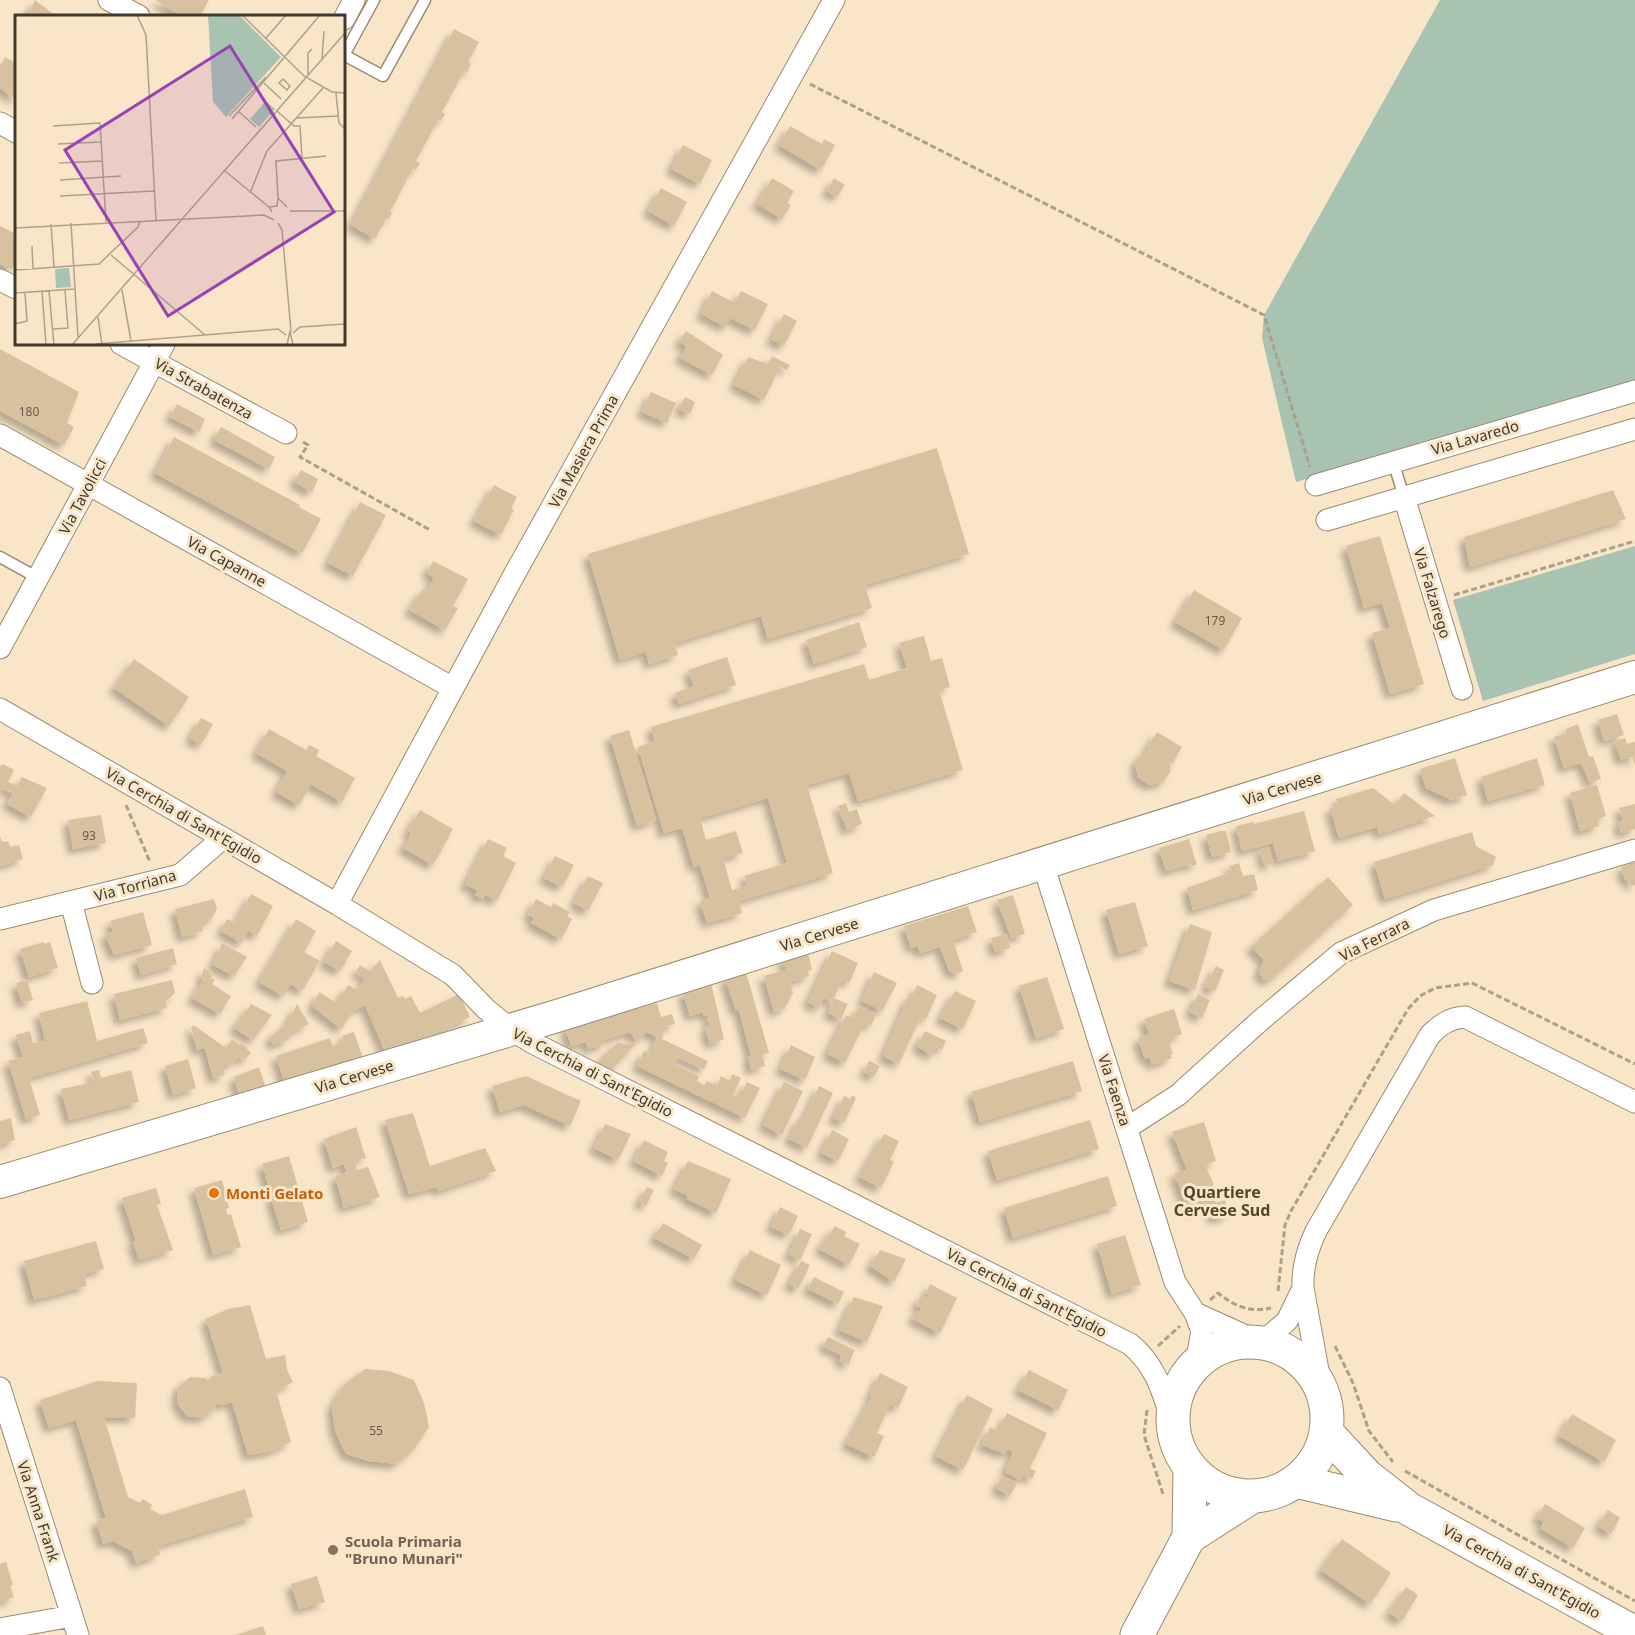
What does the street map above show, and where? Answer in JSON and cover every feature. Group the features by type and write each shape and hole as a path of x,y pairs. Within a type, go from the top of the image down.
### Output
{"main road":[{"name":"Via Cervese","path":"0,1182 510,1029 1635,677"},
{"path":"1189,1537 1253,1496 1276,1491 1296,1481 1316,1459 1326,1432 1327,1419 1322,1392 1316,1380 1298,1360 1287,1352 1261,1343 1227,1346 1196,1364 1181,1385 1176,1399 1174,1427 1179,1448 1190,1467 1218,1489 1253,1496"},
{"path":"1326,1432 1367,1476 1409,1509"},
{"path":"1137,1635 1189,1537 1190,1467"},
{"path":"1296,1481 1409,1509"},
{"name":"Via Cerchia di Sant'Egidio","path":"1409,1509 1635,1633"}],"street":[{"path":"109,0 137,15"},
{"path":"345,17 354,0"},
{"name":"Via Masiera Prima","path":"337,904 453,688 834,0"},
{"path":"0,123 15,131"},
{"path":"0,280 15,288"},
{"name":"Via Strabatenza","path":"127,345 159,352 286,433"},
{"name":"Via Tavolicci","path":"0,648 159,352"},
{"name":"Via Lavaredo","path":"1316,485 1635,391"},
{"path":"1327,520 1635,429"},
{"name":"Via Capanne","path":"0,435 453,688"},
{"name":"Via Falzarego","path":"1404,497 1462,689"},
{"name":"Via Cerchia di Sant'Egidio","path":"0,709 337,904 453,975 510,1029 533,1043 1130,1344 1146,1356 1157,1375 1174,1427"},
{"name":"Via Torriana","path":"0,919 180,875 223,838"},
{"name":"Via Ferrara","path":"1127,1128 1178,1095 1262,1019 1341,953 1434,910 1635,850"},
{"name":"Via Faenza","path":"1043,864 1175,1282 1195,1313"},
{"path":"71,902 92,983"},
{"path":"1322,1392 1303,1288 1302,1272 1307,1251 1316,1231 1430,1035 1441,1024 1454,1018 1465,1017 1635,1102"},
{"path":"1195,1313 1261,1343 1287,1321 1303,1288"},
{"path":"1195,1313 1202,1331 1196,1364"},
{"name":"Via Anna Frank","path":"0,1388 75,1626"},
{"path":"0,1629 75,1626"}],"lane":[{"path":"345,53 374,0"},
{"path":"345,56 383,76 424,0"},
{"path":"1393,461 1404,497"},
{"path":"0,557 38,578"}],"path":[{"path":"792,75 1264,315 1316,485"},
{"path":"286,433 308,445 300,457 430,530"},
{"path":"1435,601 1635,542"},
{"path":"124,800 158,881"},
{"path":"1333,1342 1353,1383 1369,1431 1398,1466 1635,1601"}],"green space":[{"path":"1440,0 1635,0 1635,382 1296,482 1262,338 1264,315"},
{"path":"1635,546 1635,654 1483,701 1453,600"}],"building":[{"path":"35,0 55,15 28,15"},
{"path":"155,0 209,0 201,15 176,13"},
{"path":"454,29 479,42 468,62 471,64 467,73 464,71 442,112 445,114 441,121 438,120 416,161 420,163 416,170 413,168 390,212 392,213 389,219 386,218 375,239 351,225"},
{"path":"5,57 15,62 15,99 0,88 0,67"},
{"path":"790,126 822,144 824,139 835,145 821,170 779,145"},
{"path":"683,145 712,160 700,184 671,169"},
{"path":"772,178 794,191 787,203 791,205 782,219 757,204"},
{"path":"834,178 845,185 837,197 827,191"},
{"path":"661,188 687,202 674,226 648,211"},
{"path":"0,226 15,234 15,260 12,270 0,264"},
{"path":"712,291 735,303 741,291 768,304 755,330 730,318 726,327 701,314"},
{"path":"784,314 797,321 784,346 771,339"},
{"path":"686,331 723,355 712,375 680,358 687,346 679,342"},
{"path":"0,349 79,392 67,423 74,427 64,445 0,411"},
{"path":"772,356 790,365 787,370 780,367 764,400 734,385 748,357 768,364"},
{"path":"651,392 676,403 667,423 642,412"},
{"path":"685,397 695,402 690,414 679,409"},
{"path":"177,404 205,419 199,432 170,417"},
{"path":"221,427 275,457 269,469 214,440"},
{"path":"174,437 300,505 299,507 321,519 302,553 155,473"},
{"path":"937,448 969,554 865,585 872,608 768,639 761,616 675,643 678,655 649,664 646,652 620,660 588,554"},
{"path":"301,470 318,479 312,492 294,482"},
{"path":"494,485 517,497 511,508 514,510 501,535 474,521"},
{"path":"1613,490 1626,519 1470,567 1464,537"},
{"path":"360,502 386,515 353,576 328,563"},
{"path":"1380,536 1424,684 1390,694 1372,633 1390,628 1382,603 1364,608 1346,546"},
{"path":"433,561 468,579 453,606 458,608 445,630 409,610 423,589 427,591 434,578 427,573"},
{"path":"1194,590 1242,618 1224,650 1175,622"},
{"path":"859,622 867,647 814,664 806,640"},
{"path":"924,636 931,661 942,658 950,687 939,690 963,770 858,801 849,773 807,785 833,873 739,901 742,913 707,923 700,901 710,898 700,865 694,867 682,828 664,833 638,747 655,741 651,727 864,664 869,680 907,668 899,643","holes":["768,798 787,863 744,876 747,886 732,890 723,858 743,853 736,831 706,840 700,818"]},
{"path":"727,657 736,685 679,704 675,693 694,686 688,670"},
{"path":"134,659 189,697 169,726 114,688"},
{"path":"1617,714 1624,735 1604,741 1598,720"},
{"path":"201,718 213,724 201,745 190,738"},
{"path":"1578,724 1589,757 1593,756 1601,779 1590,783 1581,763 1564,768 1554,737 1567,733 1566,729"},
{"path":"269,729 306,750 309,745 319,750 316,756 355,778 342,802 311,784 299,805 276,792 287,771 256,753"},
{"path":"629,730 656,820 637,826 610,736"},
{"path":"1157,732 1182,747 1172,764 1169,762 1171,771 1163,782 1149,785 1138,777 1135,763 1143,752 1150,750 1147,748"},
{"path":"1625,738 1627,744 1635,742 1635,765 1632,757 1621,760 1615,741"},
{"path":"1455,758 1467,795 1452,800 1426,788 1420,769"},
{"path":"1537,758 1545,785 1488,801 1481,777"},
{"path":"3,764 14,770 8,782 17,786 22,777 47,788 31,817 7,804 13,793 4,788 0,796 0,766"},
{"path":"1597,785 1606,816 1597,819 1599,826 1580,831 1570,793"},
{"path":"1373,788 1395,805 1404,793 1435,816 1379,834 1377,827 1339,838 1330,808 1338,806 1336,799"},
{"path":"846,803 849,812 857,809 862,824 847,830 838,806"},
{"path":"1635,804 1635,829 1621,833 1618,822 1623,821 1619,808"},
{"path":"420,810 453,829 433,865 403,848 411,834 408,831"},
{"path":"1304,811 1315,851 1278,861 1273,843 1242,851 1236,826 1253,822 1254,824"},
{"path":"101,815 106,843 73,849 68,820"},
{"path":"1226,831 1231,852 1212,857 1206,835"},
{"path":"1472,832 1476,846 1496,857 1493,865 1385,899 1374,862"},
{"path":"0,836 2,842 8,841 10,847 19,845 23,859 0,866"},
{"path":"488,839 507,848 503,856 516,863 497,901 485,895 483,899 475,895 478,891 465,884"},
{"path":"1189,839 1197,865 1191,866 1191,864 1166,871 1159,848"},
{"path":"1269,847 1273,863 1265,866 1260,850"},
{"path":"555,856 574,865 562,887 544,878"},
{"path":"1635,862 1635,885 1631,886 1628,879 1625,880 1621,867"},
{"path":"1239,863 1243,876 1254,874 1258,890 1193,910 1187,888 1231,872 1229,866"},
{"path":"588,876 603,883 588,911 574,903"},
{"path":"1328,877 1353,905 1276,975 1269,980 1263,980 1259,971 1264,960 1251,947"},
{"path":"251,894 273,906 257,936 248,931 242,943 221,931 227,919 235,923"},
{"path":"1013,895 1025,934 1011,938 997,900"},
{"path":"214,899 217,909 210,921 201,923 203,931 182,937 175,909"},
{"path":"536,899 551,907 553,903 570,912 567,916 572,919 561,939 531,923 534,918 528,915"},
{"path":"1135,902 1148,946 1119,954 1106,910"},
{"path":"968,906 977,932 953,940 963,971 955,974 949,970 940,947 920,953 918,946 911,948 904,926"},
{"path":"143,912 152,945 114,955 105,934 113,932 110,921"},
{"path":"296,919 316,931 304,952 320,961 302,991 291,984 283,996 259,982"},
{"path":"1190,924 1212,932 1195,990 1169,981"},
{"path":"1007,934 1010,948 995,952 991,938"},
{"path":"336,941 352,951 340,971 324,962"},
{"path":"44,942 44,944 50,942 58,968 29,977 20,949"},
{"path":"222,943 247,957 234,976 213,965"},
{"path":"173,948 177,964 141,975 136,958"},
{"path":"832,951 858,963 849,983 842,980 834,998 848,1004 841,1019 828,1013 833,1002 824,998 819,1008 808,1002"},
{"path":"808,953 812,970 808,971 809,976 790,982 793,993 785,1008 774,1012 764,976 786,970 782,958"},
{"path":"380,960 398,998 403,996 405,999 411,996 420,1013 459,994 470,1017 387,1056 365,1005 353,1011 341,1029 312,1006 319,992 337,1003 348,985 357,990 366,978 356,972 360,965 370,971"},
{"path":"1216,966 1224,970 1215,991 1205,987"},
{"path":"204,968 213,974 211,978 215,980 212,984 231,996 220,1014 192,998 204,979 201,978"},
{"path":"746,972 769,1053 762,1054 765,1066 751,1070 748,1057 751,1056 739,1010 736,1011 725,978"},
{"path":"874,972 897,983 882,1011 862,1001"},
{"path":"1047,977 1064,1029 1036,1038 1019,986"},
{"path":"27,980 33,1000 22,1003 16,983"},
{"path":"172,980 175,993 166,1001 167,1008 120,1020 114,994"},
{"path":"711,983 724,1039 710,1044 705,1027 710,1026 707,1018 711,1016 710,1014 704,1016 703,1012 690,1016 683,992"},
{"path":"917,985 937,995 926,1019 921,1017 899,1064 883,1056 908,997 911,998"},
{"path":"955,991 976,1001 963,1029 940,1018"},
{"path":"1198,994 1210,1000 1202,1018 1190,1012"},
{"path":"87,1001 97,1041 143,1028 148,1043 29,1078 40,1115 26,1119 8,1061 23,1057 16,1035 30,1031 33,1043 45,1041 39,1013"},
{"path":"657,1003 661,1017 672,1014 675,1024 665,1027 662,1039 708,1061 704,1069 678,1057 675,1065 699,1076 697,1081 704,1085 707,1081 717,1086 721,1076 730,1081 732,1074 741,1078 733,1095 739,1098 747,1082 760,1088 745,1118 637,1066 644,1051 650,1054 658,1037 646,1032 637,1042 630,1032 604,1040 605,1044 588,1049 586,1042 571,1046 565,1027"},
{"path":"251,1004 272,1015 253,1040 234,1028"},
{"path":"297,1004 309,1024 288,1034 290,1039 273,1045 270,1037 287,1024"},
{"path":"859,1006 876,1015 871,1026 865,1023 845,1063 827,1054 846,1015 853,1018"},
{"path":"1174,1009 1182,1034 1168,1039 1173,1054 1170,1055 1172,1058 1152,1065 1149,1057 1145,1059 1138,1038 1149,1034 1144,1019"},
{"path":"195,1026 226,1048 232,1039 240,1045 242,1043 251,1053 244,1060 239,1057 231,1064 223,1066 225,1075 213,1078 205,1048 197,1050 191,1027"},
{"path":"925,1031 946,1041 942,1050 936,1047 932,1056 917,1046"},
{"path":"354,1032 364,1061 343,1068 341,1063 327,1068 326,1066 301,1075 302,1081 286,1086 276,1056 330,1038 333,1046 344,1042 342,1036"},
{"path":"630,1041 635,1045 610,1071 596,1064 618,1042 627,1045"},
{"path":"791,1045 815,1057 805,1080 780,1069"},
{"path":"188,1059 196,1088 173,1095 165,1066"},
{"path":"869,1061 880,1066 874,1077 864,1072"},
{"path":"1073,1061 1082,1091 980,1122 971,1092"},
{"path":"259,1067 266,1088 239,1095 234,1077"},
{"path":"99,1070 101,1078 131,1070 139,1102 69,1120 61,1089 94,1082 91,1072"},
{"path":"526,1076 581,1101 570,1126 524,1105 500,1112 492,1086"},
{"path":"784,1082 803,1091 782,1135 763,1125"},
{"path":"819,1086 833,1093 807,1148 789,1139 799,1118 803,1119"},
{"path":"852,1095 856,1098 844,1123 833,1118 844,1096 850,1099"},
{"path":"413,1113 430,1166 485,1148 496,1171 438,1191 437,1187 409,1194 385,1120"},
{"path":"11,1118 15,1140 0,1145 0,1121"},
{"path":"1090,1120 1099,1149 997,1180 988,1151"},
{"path":"1204,1122 1216,1161 1205,1164 1214,1185 1211,1186 1216,1203 1225,1200 1229,1215 1214,1219 1210,1205 1189,1211 1174,1173 1187,1170 1172,1132"},
{"path":"605,1124 631,1134 618,1160 594,1148"},
{"path":"356,1127 366,1158 355,1161 357,1170 368,1167 380,1197 344,1208 335,1176 347,1172 344,1164 333,1168 324,1139"},
{"path":"832,1130 849,1139 838,1161 821,1153"},
{"path":"884,1134 899,1141 890,1160 894,1162 881,1188 859,1177"},
{"path":"644,1140 668,1152 664,1161 668,1163 662,1176 634,1161"},
{"path":"289,1156 308,1222 281,1230 271,1198 275,1197 273,1190 270,1191 262,1164"},
{"path":"688,1161 731,1179 716,1213 687,1199 688,1196 674,1189"},
{"path":"1108,1176 1117,1206 1013,1238 1004,1208"},
{"path":"222,1180 229,1208 226,1209 227,1215 231,1214 241,1247 213,1255 194,1188"},
{"path":"647,1187 654,1190 646,1206 639,1202"},
{"path":"156,1188 161,1204 157,1205 173,1250 139,1260 133,1242 136,1241 122,1198"},
{"path":"780,1207 798,1216 789,1235 771,1227"},
{"path":"663,1223 702,1245 694,1259 654,1238"},
{"path":"835,1226 846,1232 844,1236 860,1244 849,1265 819,1249"},
{"path":"800,1229 812,1234 800,1260 789,1255"},
{"path":"1125,1235 1141,1285 1112,1294 1097,1244"},
{"path":"96,1241 104,1269 84,1274 87,1286 34,1300 24,1261"},
{"path":"750,1250 781,1265 767,1295 735,1280"},
{"path":"880,1250 906,1259 894,1282 870,1266"},
{"path":"801,1261 810,1265 798,1289 789,1284"},
{"path":"814,1277 844,1292 838,1304 808,1289"},
{"path":"930,1284 957,1298 940,1333 913,1319 917,1311 920,1312 922,1309 916,1306 921,1295 928,1298 929,1295 926,1293"},
{"path":"854,1297 883,1306 867,1342 839,1330"},
{"path":"250,1305 266,1359 285,1355 287,1370 293,1382 276,1391 291,1442 273,1451 248,1455 232,1402 221,1405 215,1403 216,1408 203,1418 187,1416 177,1403 178,1387 190,1377 206,1378 208,1381 212,1376 223,1373 206,1319 228,1309"},
{"path":"828,1337 855,1350 848,1365 839,1361 842,1355 823,1346"},
{"path":"365,1369 389,1371 414,1380 424,1403 429,1427 414,1449 396,1464 369,1461 346,1454 335,1431 332,1406 345,1384"},
{"path":"1029,1370 1068,1390 1058,1410 1018,1390"},
{"path":"880,1373 908,1387 898,1408 890,1405 877,1433 884,1436 874,1457 846,1444 872,1396 870,1395"},
{"path":"97,1381 137,1383 135,1418 104,1417 128,1497 140,1503 143,1499 152,1505 150,1509 162,1515 245,1489 253,1517 158,1546 160,1555 136,1563 132,1551 113,1541 103,1544 96,1521 106,1518 76,1420 49,1428 40,1400"},
{"path":"967,1395 993,1409 963,1470 936,1456"},
{"path":"1007,1413 1047,1433 1030,1468 1036,1471 1032,1479 1023,1475 1020,1480 1005,1472 1013,1452 1008,1449 1005,1454 982,1445 990,1427 998,1431"},
{"path":"1572,1414 1616,1440 1604,1462 1559,1436"},
{"path":"1002,1476 1017,1483 1010,1496 996,1488"},
{"path":"1545,1504 1585,1528 1573,1548 1540,1528 1544,1522 1537,1518"},
{"path":"1608,1510 1620,1518 1611,1534 1598,1526"},
{"path":"1342,1539 1391,1573 1370,1604 1321,1570"},
{"path":"6,1562 14,1597 0,1602 0,1564"},
{"path":"317,1576 325,1602 299,1609 291,1584"},
{"path":"1406,1587 1418,1595 1402,1621 1389,1613"},
{"path":"263,1626 266,1635 236,1635"}],"place":[{"name":"Monti Gelato","path":"214,1193"},
{"name":"Scuola Primaria \"Bruno Munari\"","path":"333,1550"}],"district":[{"name":"Quartiere Cervese Sud","path":"1222,1201"}]}
